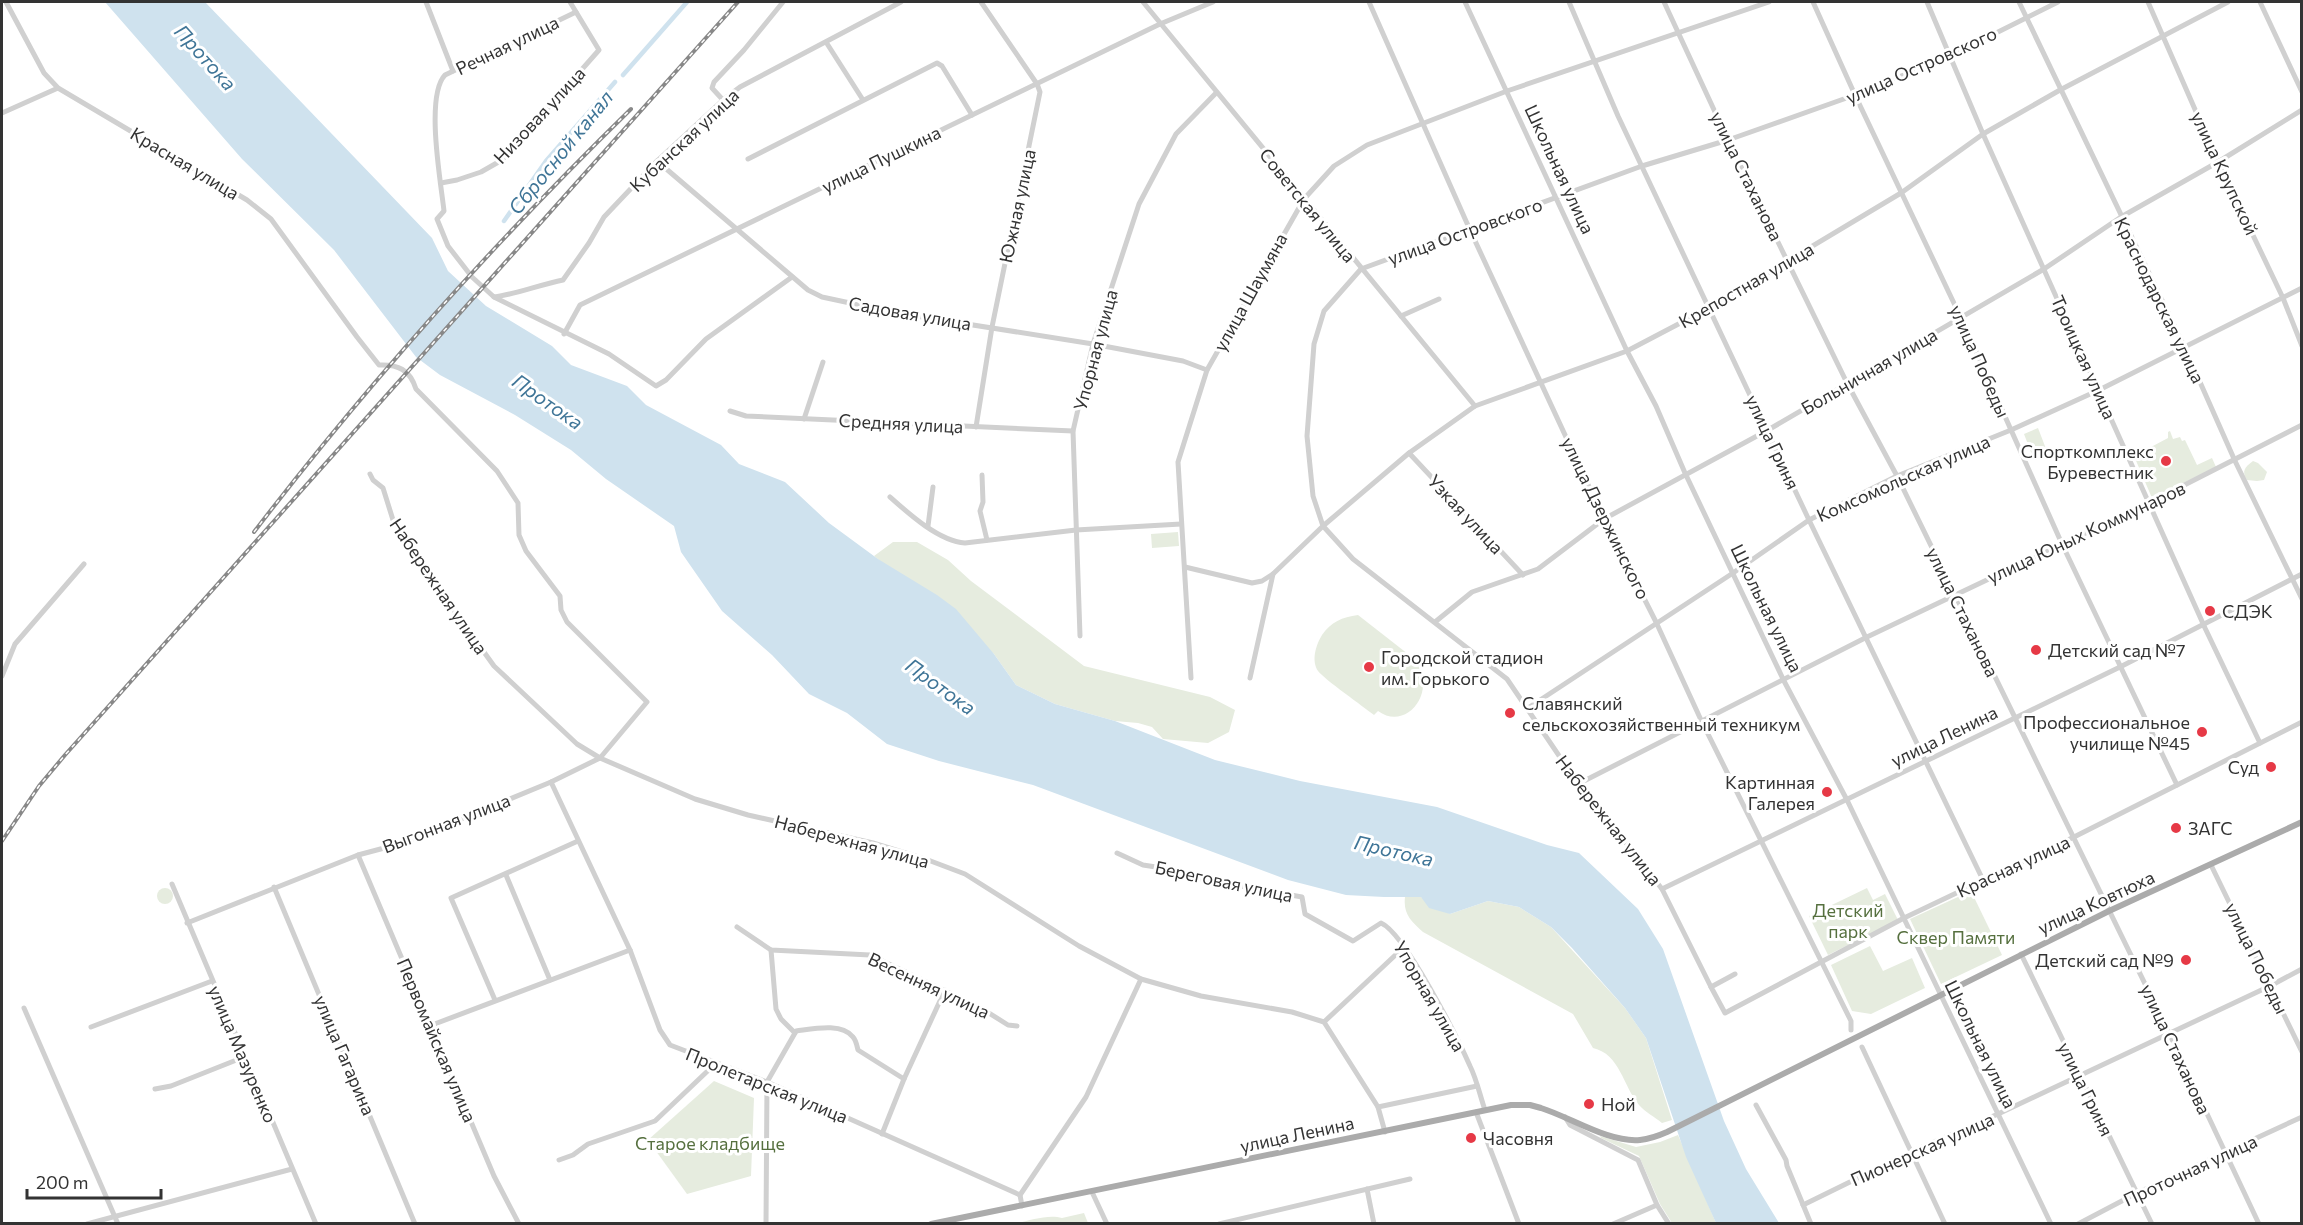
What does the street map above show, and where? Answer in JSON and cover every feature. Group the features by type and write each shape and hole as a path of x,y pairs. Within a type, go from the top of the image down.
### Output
{"main road":[{"name":"улица Ковтюха","path":"1667,1132 2109,911 2300,825"},
{"name":"улица Ленина","path":"930,1223 1521,1104 1541,1108 1611,1136 1629,1140 1650,1138 1667,1132"}],"street":[{"name":"Красная улица","path":"6,2 44,73 58,88 247,200 271,219 379,364 398,365 411,376 416,389 497,471 518,503 519,535 526,551 560,596 561,610 567,622 647,702"},
{"path":"426,2 453,71"},
{"path":"570,2 576,12"},
{"path":"723,100 712,88 714,82 744,50 783,2"},
{"name":"Кубанская улица","path":"494,297 513,295 539,285 562,280 589,243 604,217 657,161 723,100 740,87 901,2"},
{"path":"981,2 1037,84"},
{"name":"Советская улица","path":"1143,2 1475,406"},
{"name":"улица Пушкина","path":"564,333 580,305 1160,24 1213,2"},
{"name":"улица Дзержинского","path":"1370,2 1470,230 1604,519 1656,622 1701,720 1822,961 1851,1021 1851,1030"},
{"name":"Школьная улица","path":"1465,2 1784,681 1847,800 2051,1224"},
{"name":"улица Гриня","path":"1569,2 1709,308 1983,880"},
{"name":"улица Стаханова","path":"1664,2 1728,140 1847,383 1897,476 2074,837 2259,1224"},
{"name":"улица Шаумяна","path":"1191,678 1178,462 1207,370 1304,199 1334,166 1367,145 1508,90 1769,2"},
{"name":"улица Победы","path":"1813,2 1900,193 1961,318 2062,544 2177,785"},
{"name":"Троицкая улица","path":"1927,2 1983,134 2240,704 2260,743"},
{"name":"Краснодарская улица","path":"2019,2 2184,346 2235,461 2301,599"},
{"name":"улица Островского","path":"1323,526 1313,496 1306,436 1314,344 1324,311 1361,269 1642,165 1728,140 1855,95 1950,56 2058,2"},
{"name":"улица Крупской","path":"2148,2 2218,162 2283,298 2301,346"},
{"name":"Крепостная улица","path":"1185,567 1252,583 1262,581 1273,574 1323,526 1409,453 1475,406 1628,351 1709,308 1789,262 1900,193 1983,134 2060,90 2228,2"},
{"path":"2260,2 2301,93"},
{"name":"Речная улица","path":"441,183 435,118 440,80 453,71 576,12"},
{"name":"Низовая улица","path":"441,183 481,172 502,160 598,50 576,12"},
{"path":"826,42 863,100"},
{"path":"748,159 938,63 972,115"},
{"name":"Южная улица","path":"976,427 992,327 1040,92 1037,84"},
{"path":"2,112 58,88"},
{"name":"Упорная улица","path":"1080,636 1073,431 1093,344 1139,204 1176,134 1216,93"},
{"name":"Больничная улица","path":"1435,622 1472,592 1538,569 1604,519 1768,430 1961,318 2044,269 2121,218 2218,162 2301,110"},
{"name":"Садовая улица","path":"657,161 792,277 808,290 822,297 897,313 992,327 1183,361 1207,370"},
{"path":"441,183 444,212 437,219 448,246 472,277 494,297 609,354 656,386 666,380 706,339 792,277"},
{"name":"Комсомольская улица","path":"1528,708 1809,520 1897,476 2011,430 2099,390 2301,288"},
{"path":"1401,315 1439,299"},
{"path":"804,419 823,362"},
{"name":"Средняя улица","path":"730,411 746,416 1073,431"},
{"name":"улица Юных Коммунаров","path":"1580,783 1867,637 2235,461 2301,425"},
{"name":"Узкая улица","path":"1409,453 1523,575"},
{"name":"Набережная улица","path":"370,474 382,489 393,520 423,567 494,666 504,678 577,744 600,759 695,799 748,815 873,843 965,874 1079,946 1141,979 1201,996 1292,1012 1324,1022"},
{"path":"982,475 981,511 987,540"},
{"path":"928,526 933,487"},
{"path":"890,497 912,516 953,542 1076,530 1181,524"},
{"name":"Набережная улица","path":"1323,526 1353,559 1507,678 1566,766 1662,889 1725,1013"},
{"path":"2,676 15,644 84,564"},
{"path":"1250,678 1273,574"},
{"name":"улица Ленина","path":"1662,889 1761,839 1847,800 2120,667 2301,574"},
{"name":"Выгонная улица","path":"188,923 358,855 403,843 551,782 600,759 647,702"},
{"name":"Красная улица","path":"1725,1013 1904,918 2074,837 2301,722"},
{"name":"Пролетарская улица","path":"551,782 630,950 660,1030 669,1045 767,1082 1020,1195"},
{"path":"495,1000 452,897 506,875 578,841"},
{"name":"Береговая улица","path":"1117,854 1143,865 1169,869 1174,874 1302,897 1305,914 1349,939"},
{"name":"Первомайская улица","path":"358,855 432,1025 494,1176 519,1224"},
{"name":"улица Победы","path":"2211,865 2301,1052"},
{"path":"506,875 550,980"},
{"name":"улица Мазуренко","path":"172,884 316,1224"},
{"name":"улица Гагарина","path":"274,887 415,1224"},
{"name":"Упорная улица","path":"1349,939 1353,941 1381,923 1387,925 1404,947 1446,1019 1471,1068 1485,1110"},
{"path":"737,927 771,950 776,1009 781,1019 795,1033"},
{"path":"1385,1132 1378,1107 1324,1022 1404,947"},
{"path":"432,1025 630,950"},
{"name":"Весенняя улица","path":"771,950 870,955 981,1008 1008,1025 1017,1026"},
{"name":"улица Гриня","path":"2021,954 2078,1076 2152,1224"},
{"name":"Пионерская улица","path":"1803,1205 1911,1152 1998,1114 2270,986 2301,969"},
{"path":"1711,987 1735,974"},
{"path":"1022,1206 1020,1195 1086,1097 1141,979"},
{"path":"91,1027 212,981"},
{"path":"882,1134 904,1079 945,990"},
{"path":"24,1008 118,1224"},
{"path":"766,1224 767,1082 796,1031 846,1030 854,1037 858,1050 904,1079"},
{"path":"1862,1047 1946,1224"},
{"path":"154,1089 171,1086 244,1057"},
{"path":"559,1160 573,1155 588,1144 655,1121 716,1063"},
{"path":"1378,1107 1477,1086"},
{"path":"1756,1105 1786,1160 1812,1224"},
{"path":"1476,1112 1519,1224"},
{"path":"1565,1117 1570,1125 1638,1160 1657,1205 1669,1224"},
{"name":"Проточная улица","path":"2078,1224 2137,1193 2301,1117"},
{"path":"87,1224 292,1169"},
{"path":"1219,1224 1410,1179"},
{"path":"1366,1189 1374,1224"},
{"path":"1092,1192 1107,1224"},
{"path":"1613,1224 1657,1205"},
{"path":"963,1224 967,1217"}],"green space":[{"path":"2038,428 2048,454 2034,460 2024,434"},
{"name":"Cпорткомплекс Буревестник","path":"2170,431 2173,439 2180,437 2182,441 2185,440 2197,465 2212,458 2216,467 2152,498 2134,456 2168,438"},
{"path":"2253,461 2267,472 2264,480 2247,480 2244,474 2245,469"},
{"path":"1178,532 1179,546 1152,548 1151,534"},
{"path":"893,542 917,542 948,560 971,581 1084,666 1210,697 1235,710 1229,732 1208,743 1163,739 1152,727 1115,721 1055,704 1016,685 994,654 874,556"},
{"name":"Городской cтадион им. Горького","path":"1358,615 1422,665 1419,669 1423,679 1420,699 1407,713 1398,717 1388,716 1378,711 1374,715 1322,675 1316,667 1315,653 1322,635 1337,621"},
{"path":"162,888 168,888 173,896 171,902 162,904 157,899 157,893"},
{"name":"Детский парк","path":"1867,888 1873,900 1885,894 1898,920 1828,955 1809,916"},
{"name":"Сквер Памяти","path":"1971,891 2002,955 1941,984 1910,919"},
{"path":"1405,897 1421,897 1450,914 1488,901 1519,907 1551,927 1625,1008 1646,1038 1672,1120 1662,1123 1639,1105 1615,1064 1602,1051 1593,1048 1573,1014 1423,932 1409,917 1405,908"},
{"path":"1870,946 1883,971 1912,958 1925,988 1871,1014 1852,1011 1831,965"},
{"name":"Старое кладбище","path":"714,1081 754,1098 751,1176 687,1194 648,1140"},
{"path":"1678,1135 1716,1223 1672,1223 1660,1204 1639,1156 1600,1136 1636,1147"},
{"path":"1084,1213 1088,1223 1017,1223 1046,1217 1062,1218"}],"water":[{"name":"Протока","path":"105,2 205,2 432,238 448,271 486,306 552,346 571,365 627,386 646,405 721,445 739,464 785,482 829,523 878,559 956,609 994,654 1016,685 1055,704 1115,721 1215,760 1300,781 1437,807 1547,845 1579,853 1638,909 1663,949 1724,1121 1746,1169 1779,1223 1716,1223 1686,1157 1646,1038 1625,1008 1572,948 1551,927 1519,907 1488,901 1450,914 1429,908 1421,897 1346,895 1288,880 1033,785 939,761 887,744 847,713 809,694 772,655 722,611 681,552 674,526 606,479 571,450 515,415 440,375 416,357 334,250 242,159"}],"waterway":[{"name":"Сбросной канал","path":"623,75 687,2"},
{"name":"Сбросной канал","path":"504,221 546,161 615,82"}],"railway":[{"path":"2,841 39,786 65,755 738,2"},
{"path":"254,532 342,421 435,314 531,210 631,109"}],"place":[{"name":"Cпорткомплекс Буревестник","path":"2166,461"},
{"name":"СДЭК","path":"2210,611"},
{"name":"Детский сад №7","path":"2036,650"},
{"name":"Городской cтадион им. Горького","path":"1369,667"},
{"name":"Славянский сельскохозяйственный техникум","path":"1510,713"},
{"name":"Профессиональное училище №45","path":"2202,732"},
{"name":"Суд","path":"2271,767"},
{"name":"Картинная Галерея","path":"1827,792"},
{"name":"ЗАГС","path":"2176,828"},
{"name":"Детский сад №9","path":"2186,960"},
{"name":"Ной","path":"1589,1104"},
{"name":"Часовня","path":"1471,1138"}]}
